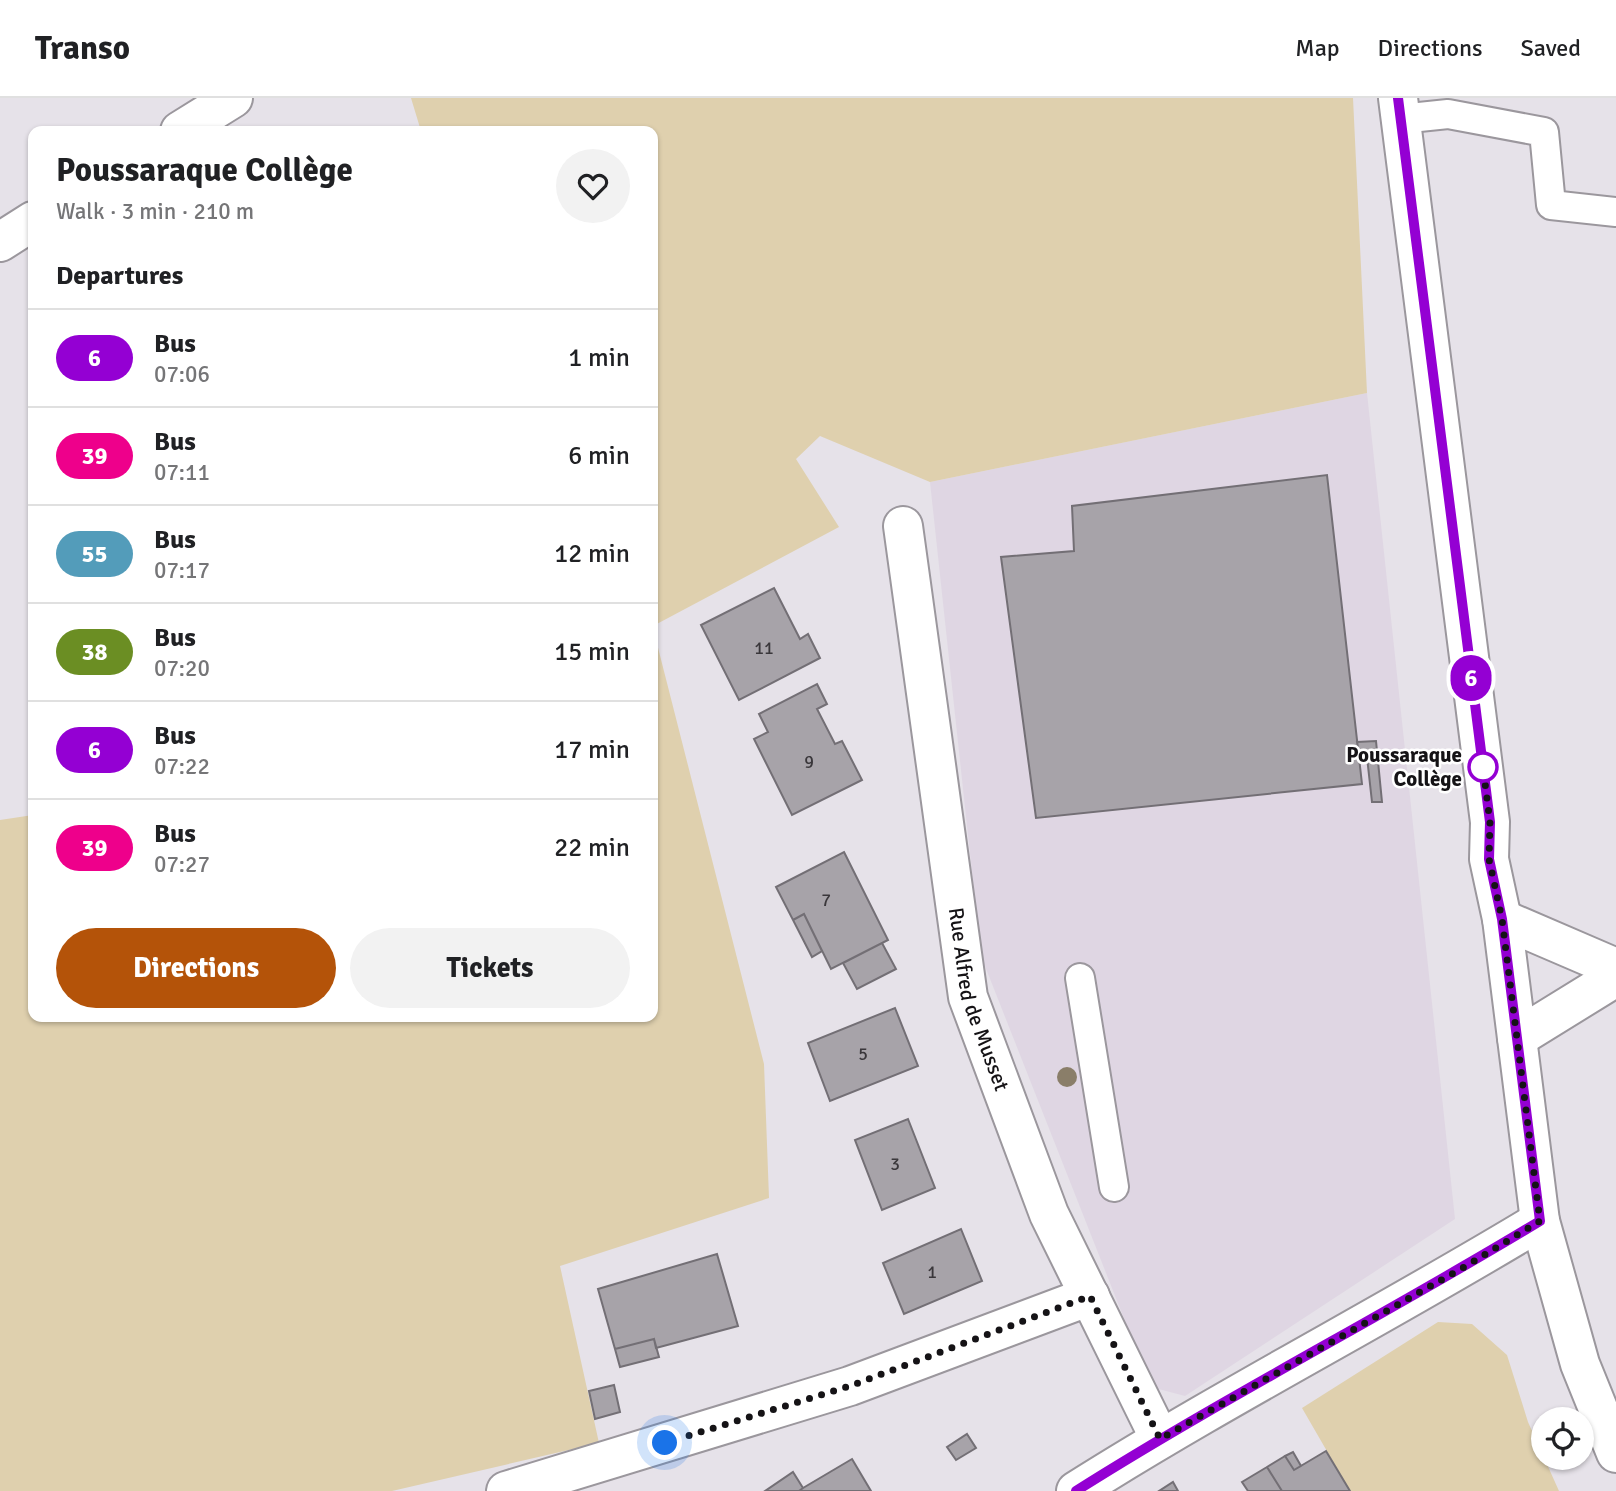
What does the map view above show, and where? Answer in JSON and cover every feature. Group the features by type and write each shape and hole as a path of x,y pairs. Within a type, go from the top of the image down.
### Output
{"street":[{"path":"188,126 233,98"},
{"path":"1399,108 1490,822 1489,859 1502,919 1540,1221 1580,1364 1616,1454"},
{"path":"0,242 28,225"},
{"name":"Rue Alfred de Musset","path":"903,526 968,998 1049,1214 1160,1439"},
{"path":"1502,919 1616,968"},
{"path":"1517,1038 1616,977"},
{"path":"1076,1491 1160,1439 1466,1266 1540,1221"},
{"path":"506,1491 850,1386 1090,1296"}],"lane":[{"path":"1399,108 1544,132 1551,205 1616,212"},
{"path":"1080,978 1115,1187"}],"shaded area":[{"path":"411,98 1353,98 1367,393 930,482 820,436 796,459 839,527 658,623 658,126 419,126"},
{"path":"1367,393 1455,1219 1185,1396 1151,1387 981,956 930,482"},
{"path":"658,648 764,1064 769,1198 560,1266 599,1443 392,1491 0,1491 0,820 28,816 28,1022 658,1022"},
{"path":"1438,1322 1472,1324 1507,1355 1531,1429 1531,1470 1550,1470 1559,1491 1350,1491 1302,1408"}],"building":[{"path":"1327,475 1362,784 1036,818 1001,557 1074,551 1072,506"},
{"path":"774,588 800,639 808,634 820,658 739,700 701,625"},
{"path":"817,684 827,704 817,709 835,744 842,741 862,780 792,815 754,739 768,732 759,714"},
{"path":"1376,741 1382,802 1372,802 1367,757 1360,758 1357,742"},
{"path":"844,852 888,940 831,969 804,914 793,920 776,887"},
{"path":"804,914 822,951 812,957 793,920"},
{"path":"882,943 896,969 857,989 843,963"},
{"path":"895,1008 918,1066 830,1101 808,1043"},
{"path":"908,1119 935,1188 882,1210 855,1140"},
{"path":"961,1229 982,1281 904,1314 883,1263"},
{"path":"717,1254 738,1326 656,1348 654,1339 615,1349 598,1289"},
{"path":"654,1339 659,1357 620,1367 615,1349"},
{"path":"614,1385 620,1412 595,1419 589,1391"},
{"path":"967,1434 976,1448 956,1460 947,1447"},
{"path":"1326,1451 1350,1491 1282,1491 1267,1467 1285,1456 1294,1470"},
{"path":"1293,1452 1301,1466 1294,1470 1285,1456"},
{"path":"852,1459 871,1491 799,1491 803,1488"},
{"path":"1267,1467 1282,1491 1248,1491 1242,1482"},
{"path":"793,1472 803,1488 799,1491 765,1491"},
{"path":"1173,1482 1178,1491 1159,1491"}],"bus line":[{"name":"6","path":"1076,1491 1160,1439 1466,1266 1540,1221 1502,919 1489,859 1490,822 1398,98"}],"place":[{"name":"Poussaraque Collège","path":"1483,767"}],"route":[{"path":"665,1443 850,1386 1090,1296 1160,1439 1466,1266 1540,1221 1502,919 1489,859 1490,822 1483,767"}]}
